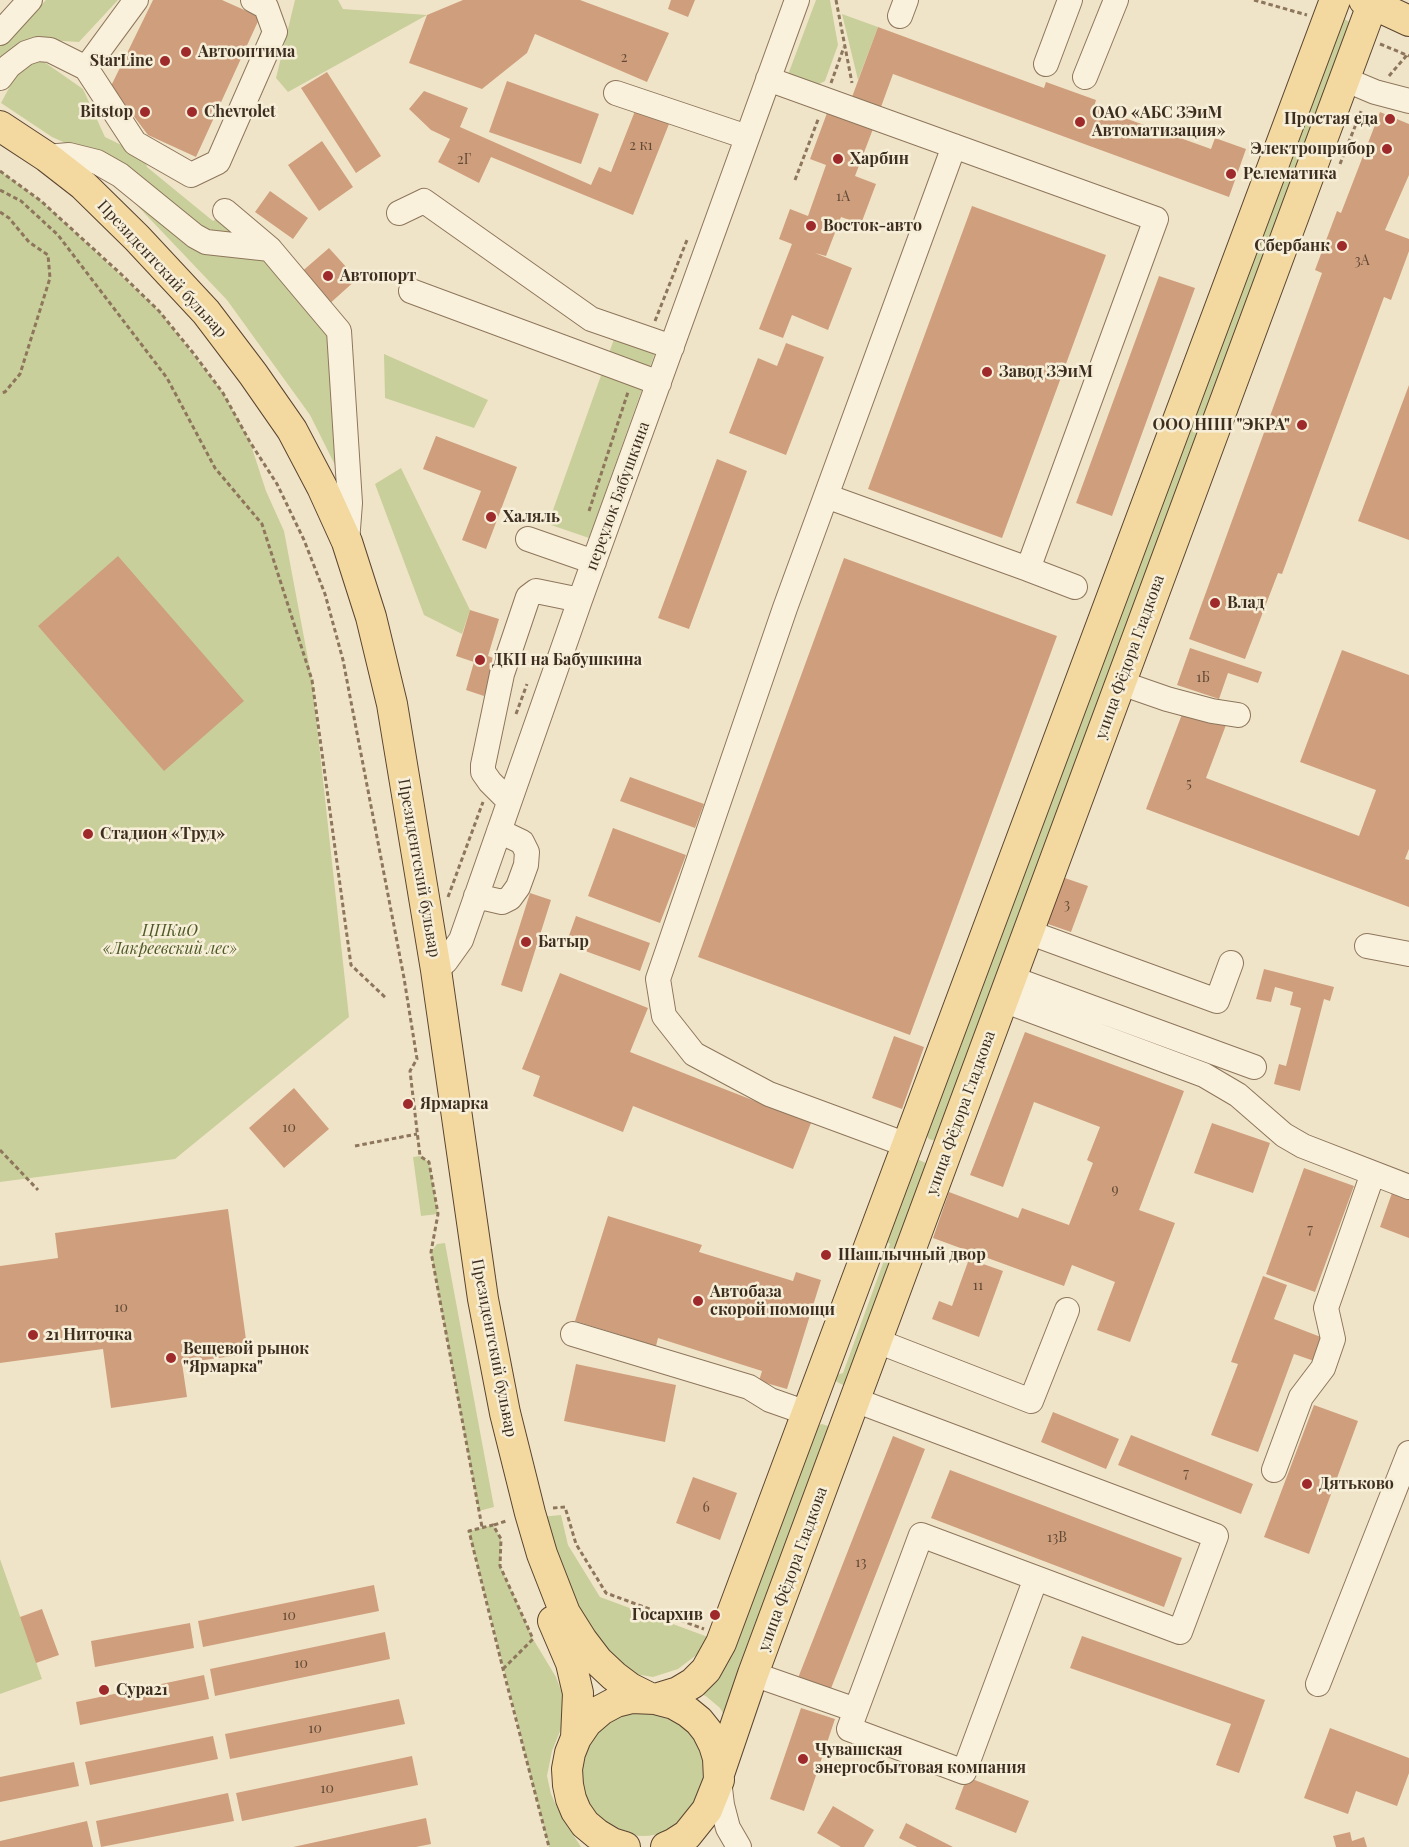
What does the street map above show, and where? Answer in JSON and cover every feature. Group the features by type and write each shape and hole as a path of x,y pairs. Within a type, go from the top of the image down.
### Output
{"main road":[{"path":"625,1847 612,1843 597,1834 591,1835 576,1811 571,1799 567,1770 576,1738 587,1722 601,1710 616,1702 678,1692 693,1683 706,1670 721,1643 1335,0"},
{"path":"1368,2 1409,21"},
{"name":"улица Фёдора Гладкова","path":"678,1843 708,1810 753,1674 1344,79 1368,2"},
{"name":"Президентский бульвар","path":"0,126 47,157 83,186 137,238 206,312 253,374 291,430 322,487 347,542 371,617 392,704 429,973 467,1310 488,1411 515,1518 571,1663 578,1693 576,1738"},
{"name":"Президентский бульвар","path":"0,146 51,183 99,224 144,268 223,364 263,419 300,480 324,531 344,583 363,648 407,883 429,973 483,1299 505,1413 542,1554 565,1612 598,1661 630,1688 652,1698 674,1704 699,1721 714,1744 718,1758 719,1777"},
{"path":"1170,440 1206,453"},
{"path":"907,1145 945,1158"},
{"path":"809,1407 852,1407"}],"street":[{"path":"0,33 30,0"},
{"path":"86,68 136,0"},
{"path":"0,78 9,66 26,53 38,49 50,50 86,68 135,143 191,175 218,162 274,32 266,7 253,0"},
{"name":"переулок Бабушкина","path":"429,973 446,961 461,940 580,600 797,0"},
{"path":"1046,64 1070,0"},
{"path":"1086,77 1116,0"},
{"path":"768,79 1155,219 1028,570"},
{"path":"1344,79 1376,92 1409,101"},
{"path":"616,93 747,137"},
{"path":"907,1145 769,1094 694,1054 664,1016 658,979 785,608 954,146"},
{"path":"47,157 69,155 97,162 120,175 195,236 206,242 270,249"},
{"path":"399,213 424,201 591,319 672,347"},
{"path":"225,212 270,249 339,331 350,504 347,542"},
{"path":"411,291 659,383"},
{"path":"826,496 1075,587"},
{"path":"528,539 594,562"},
{"path":"509,801 490,782 483,772 483,765 501,674 528,597 536,591 580,600"},
{"path":"1120,683 1200,708 1238,715"},
{"path":"476,896 502,902 510,898 518,887 526,865 527,852 522,842 499,831"},
{"path":"1028,933 1217,1001 1231,963"},
{"path":"1367,946 1409,954"},
{"path":"1007,989 1254,1067"},
{"path":"1007,989 1204,1075 1238,1095 1284,1135 1303,1146 1409,1187"},
{"path":"1274,1470 1302,1397 1323,1368 1334,1339 1326,1308 1373,1173"},
{"path":"877,1341 1031,1401 1067,1310"},
{"path":"573,1334 749,1387 771,1400 809,1407"},
{"path":"852,1407 1216,1536 1180,1632 1036,1578 921,1535 849,1729 964,1772 1036,1578"},
{"path":"1317,1684 1409,1453"},
{"path":"753,1674 856,1710"},
{"path":"719,1777 722,1805 728,1827 739,1847"}],"path":[{"path":"836,0 852,83"},
{"path":"1254,0 1308,15"},
{"path":"1371,40 1409,56"},
{"path":"0,171 41,201 159,311 194,354 223,393 277,484 304,540 325,594 343,660 404,978 417,1059 410,1071 420,1156 429,1162 438,1214 430,1252 482,1527"},
{"path":"0,190 21,201 58,235 167,378 214,468 262,524 312,680 351,965 387,999"},
{"path":"0,212 9,218 29,242 48,255 50,278 20,374 5,392 0,393"},
{"path":"355,1146 417,1134"},
{"path":"0,1150 38,1190"},
{"path":"565,1507 576,1544 606,1593 710,1631"},
{"path":"506,1521 469,1531 549,1847"},
{"path":"493,1525 501,1539 500,1566 533,1639 503,1669"}],"green space":[{"path":"46,0 118,0 79,42 31,39 0,64 0,46"},
{"path":"295,0 338,0 343,9 427,15 288,92 276,78"},
{"path":"816,0 830,0 838,45 825,81 815,86 790,76 789,72"},
{"path":"842,14 878,27 858,80"},
{"path":"1340,17 1356,25 939,1142 929,1139 924,1133"},
{"path":"40,59 83,89 105,137 144,156 147,167 213,221 219,216 248,236 205,235 117,166 52,137 1,103 18,71"},
{"name":"ЦПКиО «Лакреевский лес»","path":"0,171 41,201 159,311 223,393 250,442 266,491 284,531 312,680 349,1017 175,1159 0,1182"},
{"path":"110,177 272,266 330,331 341,477 310,415 227,300"},
{"path":"614,339 655,353 589,538 548,524"},
{"path":"384,354 488,400 474,428 385,398"},
{"path":"401,468 470,610 462,634 424,615 375,484"},
{"path":"420,1156 429,1162 438,1214 421,1216 413,1157"},
{"path":"919,1160 928,1164 852,1385 843,1385 833,1376 843,1373 890,1244 881,1236 912,1162"},
{"path":"445,1243 494,1507 479,1511 431,1252 437,1244"},
{"path":"822,1424 831,1427 731,1727 720,1708 694,1689 815,1426"},
{"path":"561,1515 568,1545 600,1597 708,1637 699,1653 678,1669 653,1677 635,1674 582,1631 540,1517"},
{"path":"493,1525 501,1539 500,1566 533,1639 556,1677 566,1704 563,1724 552,1751 547,1776 551,1794 561,1816 581,1847 549,1847 469,1531"},
{"path":"0,1559 42,1679 0,1694"},
{"path":"643,1712 667,1717 687,1730 700,1750 705,1774 700,1798 687,1818 667,1831 643,1836 619,1831 599,1818 586,1798 581,1774 586,1750 599,1730 619,1717"}],"building":[{"name":"Автооптима","path":"153,0 222,0 260,17 196,157 148,135 111,86"},
{"path":"463,0 580,0 669,33 647,82 535,34 527,53 482,89 409,63 427,15"},
{"path":"671,0 695,0 688,17 668,9"},
{"name":"ОАО «АБС ЗЭиМ Автоматизация»","path":"878,27 1044,88 1046,82 1096,100 1094,107 1211,149 1215,138 1246,149 1229,197 893,74 881,107 852,97"},
{"path":"327,72 381,156 356,173 301,88"},
{"path":"507,81 599,114 581,164 489,132"},
{"path":"424,91 468,108 460,127 591,185 599,167 611,172 635,111 669,124 633,215 491,157 479,183 438,162 450,139 431,130 409,109"},
{"path":"1380,112 1409,124 1409,175 1385,230 1409,239 1409,251 1391,300 1384,297 1282,574 1278,573 1245,659 1189,639 1322,273 1315,270 1337,211 1341,213"},
{"path":"827,113 873,129 855,176 876,184 861,224 841,217 826,256 815,253 852,268 828,330 792,315 783,338 759,329 792,244 779,239 790,209 808,216 826,165 810,159"},
{"path":"322,141 353,187 319,211 288,165"},
{"path":"270,191 308,218 293,239 255,212"},
{"name":"Завод ЗЭиМ","path":"972,206 1106,255 1002,538 868,489"},
{"path":"329,248 357,279 327,306 299,274"},
{"path":"1159,276 1195,288 1112,516 1076,503"},
{"path":"786,343 824,357 786,455 729,433 758,358 777,366"},
{"path":"1409,385 1409,540 1358,521"},
{"path":"436,436 517,467 486,549 462,540 481,491 423,469"},
{"path":"717,459 747,471 689,629 658,618"},
{"path":"118,556 244,701 164,771 38,626"},
{"path":"844,558 1057,636 910,1035 698,957"},
{"path":"470,610 499,619 488,656 496,659 484,696 466,690 474,662 456,656"},
{"path":"1190,648 1262,672 1258,683 1228,673 1219,699 1177,685"},
{"path":"1342,650 1409,675 1409,849 1405,859 1409,860 1409,907 1146,809 1184,709 1226,725 1206,778 1359,836 1376,790 1300,762"},
{"path":"630,777 704,804 695,828 620,801"},
{"path":"613,828 686,855 660,923 588,896"},
{"path":"1062,877 1088,886 1071,932 1045,923"},
{"name":"Батыр","path":"530,893 551,900 522,992 501,985"},
{"path":"576,916 650,943 640,971 566,944"},
{"path":"1264,969 1334,987 1330,1001 1324,999 1300,1091 1274,1084 1279,1064 1286,1066 1301,1008 1290,1005 1293,992 1275,987 1271,1002 1256,999"},
{"path":"560,973 648,1008 630,1052 811,1123 793,1169 633,1106 623,1132 533,1096 540,1076 522,1069"},
{"path":"1025,1032 1184,1091 1139,1210 1175,1223 1130,1342 1097,1330 1115,1282 1072,1265 1064,1286 933,1238 949,1192 1018,1218 1022,1208 1069,1225 1093,1163 1087,1160 1100,1127 1034,1102 1003,1187 970,1175"},
{"path":"894,1036 924,1047 902,1109 872,1098"},
{"path":"294,1088 329,1129 284,1168 249,1128"},
{"path":"1212,1123 1270,1143 1253,1193 1194,1173"},
{"path":"1304,1168 1354,1186 1315,1292 1266,1274"},
{"path":"1392,1193 1409,1199 1409,1238 1380,1227"},
{"path":"228,1209 248,1354 182,1363 187,1397 111,1408 103,1349 0,1363 0,1266 58,1258 55,1233"},
{"name":"Автобаза скорой помощи","path":"608,1216 702,1245 699,1252 793,1281 796,1272 821,1280 787,1389 759,1381 762,1371 658,1338 656,1346 575,1321"},
{"path":"969,1259 1003,1271 979,1337 932,1319 939,1301 952,1306"},
{"path":"1263,1276 1287,1285 1274,1319 1326,1339 1317,1362 1294,1354 1258,1452 1211,1435 1238,1364 1231,1362"},
{"path":"576,1364 676,1385 665,1442 564,1421"},
{"path":"1314,1405 1358,1421 1309,1554 1264,1537"},
{"path":"1053,1412 1119,1439 1106,1469 1041,1442"},
{"path":"1131,1435 1253,1484 1241,1514 1118,1465"},
{"path":"893,1436 925,1449 830,1691 798,1678"},
{"path":"950,1470 1182,1558 1164,1607 931,1518"},
{"path":"693,1477 737,1493 720,1540 676,1523"},
{"path":"374,1585 379,1611 203,1647 198,1621"},
{"path":"42,1609 59,1655 36,1663 20,1617"},
{"path":"190,1623 194,1648 95,1667 91,1641"},
{"path":"385,1632 390,1659 215,1696 210,1669"},
{"path":"1082,1636 1265,1700 1239,1773 1216,1765 1231,1724 1070,1668"},
{"path":"204,1675 209,1699 80,1725 76,1702"},
{"path":"399,1699 405,1724 230,1759 225,1734"},
{"name":"Чувашская энергосбытовая компания","path":"801,1708 835,1719 804,1811 770,1799"},
{"path":"1330,1728 1409,1758 1409,1773 1397,1806 1356,1791 1348,1814 1304,1798"},
{"path":"213,1736 218,1759 90,1785 85,1762"},
{"path":"412,1756 418,1785 242,1821 236,1793"},
{"path":"74,1762 79,1786 0,1802 0,1777"},
{"path":"967,1777 1029,1801 1016,1833 955,1809"},
{"path":"228,1793 234,1821 101,1847 96,1821"},
{"path":"833,1806 874,1830 864,1847 841,1847 817,1833"},
{"path":"426,1818 431,1844 416,1847 293,1847"},
{"path":"87,1821 93,1847 0,1847 0,1841"},
{"path":"906,1823 953,1847 917,1847 899,1838"},
{"path":"1350,1832 1352,1841 1364,1837 1367,1847 1336,1847 1333,1836"}],"place":[{"name":"Автооптима","path":"186,52"},
{"name":"StarLine","path":"165,61"},
{"name":"Bitstop","path":"145,112"},
{"name":"Chevrolet","path":"192,112"},
{"name":"Простая еда","path":"1390,119"},
{"name":"ОАО «АБС ЗЭиМ Автоматизация»","path":"1080,122"},
{"name":"Электроприбор","path":"1387,149"},
{"name":"Харбин","path":"838,159"},
{"name":"Релематика","path":"1231,174"},
{"name":"Восток-авто","path":"811,226"},
{"name":"Сбербанк","path":"1342,246"},
{"name":"Автопорт","path":"328,276"},
{"name":"Завод ЗЭиМ","path":"987,372"},
{"name":"ООО НПП \"ЭКРА\"","path":"1302,425"},
{"name":"Халяль","path":"491,517"},
{"name":"Влад","path":"1215,603"},
{"name":"ДКП на Бабушкина","path":"480,660"},
{"name":"Стадион «Труд»","path":"88,834"},
{"name":"Батыр","path":"526,942"},
{"name":"Ярмарка","path":"408,1104"},
{"name":"Шашлычный двор","path":"826,1255"},
{"name":"Автобаза скорой помощи","path":"698,1301"},
{"name":"21 Ниточка","path":"33,1335"},
{"name":"Вещевой рынок \"Ярмарка\"","path":"171,1358"},
{"name":"Дятьково","path":"1307,1484"},
{"name":"Госархив","path":"715,1615"},
{"name":"Сура21","path":"104,1690"},
{"name":"Чувашская энергосбытовая компания","path":"803,1759"}]}
